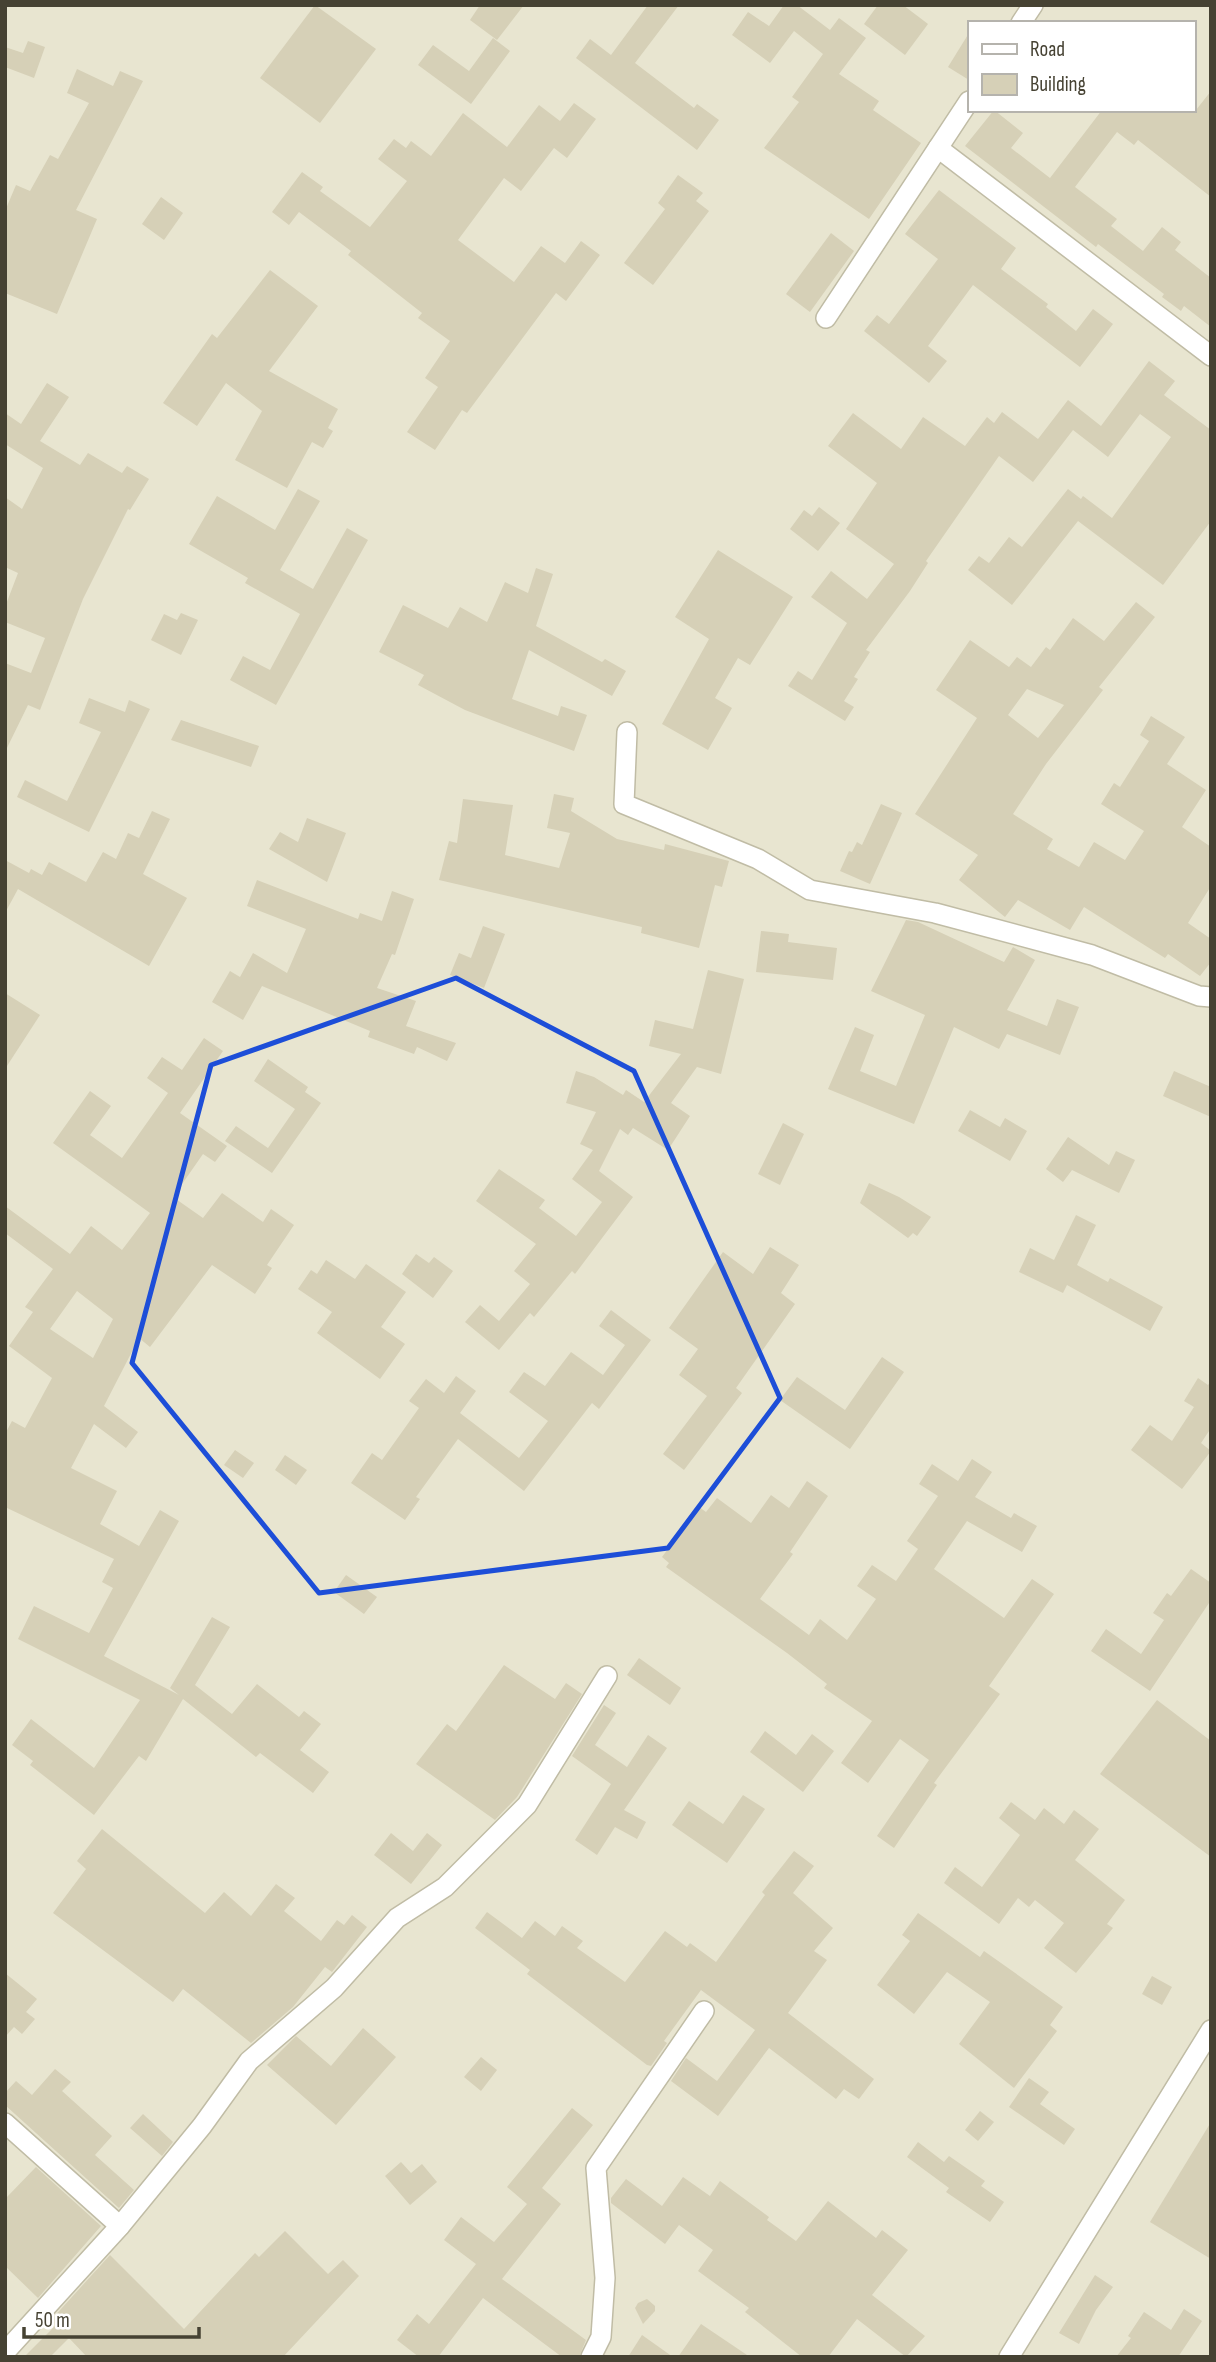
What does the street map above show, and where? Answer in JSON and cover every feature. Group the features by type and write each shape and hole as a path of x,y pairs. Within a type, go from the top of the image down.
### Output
{"street":[{"path":"1022,21 1032,5"},
{"path":"826,318 968,103"},
{"path":"938,148 1211,356"},
{"path":"627,732 624,804 758,859 810,890 935,914 1092,955 1199,996 1211,997"},
{"path":"5,2352 120,2226 202,2126 249,2061 334,1988 397,1918 445,1887 527,1805 607,1676"},
{"path":"591,2357 601,2337 605,2278 596,2168 704,2011"},
{"path":"1009,2357 1211,2031"},
{"path":"5,2123 120,2226"}],"highlighted area":[{"path":"456,978 634,1071 780,1398 668,1548 319,1593 132,1363 211,1065"}],"shaded area":[{"path":"5,5 1211,5 1211,2357 5,2357"}],"building":[{"path":"315,5 376,49 320,123 260,78"},
{"path":"480,5 524,5 497,40 470,20"},
{"path":"648,5 679,5 635,63 694,108 697,104 719,120 697,150 576,58 590,39 611,55"},
{"path":"784,5 797,5 830,30 839,18 866,38 839,74 879,101 873,110 921,143 869,219 764,148 799,102 792,97 823,54 794,31 770,63 732,35 748,12 769,26"},
{"path":"878,5 903,5 928,24 905,55 864,24"},
{"path":"968,35 968,79 948,67"},
{"path":"493,38 510,51 471,104 418,65 433,45 469,71"},
{"path":"28,41 45,47 34,78 5,67 5,47 23,53"},
{"path":"77,69 113,86 120,71 143,81 76,210 97,219 57,314 5,293 5,211 16,185 30,191 50,155 58,159 89,103 67,93"},
{"path":"1211,91 1211,197 1138,140 1134,145 1117,132 1075,187 1117,219 1111,226 1143,251 1162,227 1181,242 1175,250 1211,278 1211,327 1184,306 1181,311 1162,297 1164,294 1098,244 1096,247 965,146 992,112 997,112 1023,133 1011,148 1050,178 1100,112 1196,110"},
{"path":"574,103 596,119 567,158 554,148 521,191 504,178 458,240 514,282 541,246 565,263 581,241 600,255 566,301 556,293 467,413 462,410 435,450 407,432 438,387 425,378 450,341 418,318 422,313 348,255 351,251 299,212 289,225 272,212 302,172 323,187 320,191 370,227 407,181 378,159 394,139 406,148 411,141 431,156 463,113 507,147 539,105 560,121"},
{"path":"678,175 703,193 696,201 709,211 653,285 624,263 665,209 658,203"},
{"path":"939,190 1016,248 1001,269 1048,304 1046,307 1076,331 1093,309 1113,324 1080,367 973,285 928,346 947,361 929,383 864,331 877,315 889,324 938,259 905,234"},
{"path":"161,197 183,213 164,240 142,224"},
{"path":"831,233 854,251 810,312 786,294"},
{"path":"270,270 318,306 269,371 338,409 328,428 333,431 323,448 312,442 287,488 235,460 262,411 226,383 197,426 163,403 212,334 217,338"},
{"path":"1149,361 1175,381 1164,395 1211,430 1211,521 1163,585 1078,521 1012,605 968,570 979,556 989,563 1009,537 1022,547 1068,489 1081,499 1083,496 1112,518 1171,437 1140,414 1108,457 1073,430 1033,482 999,456 926,561 928,563 910,591 866,650 870,652 854,677 858,679 844,701 854,707 845,721 788,686 798,671 812,680 847,623 811,597 831,571 867,599 894,564 846,529 877,483 828,446 853,413 901,449 923,417 965,446 987,417 994,423 1002,412 1038,439 1068,400 1101,426"},
{"path":"47,383 69,397 40,441 80,465 88,453 122,473 127,466 149,479 130,510 128,509 83,599 40,710 28,705 5,752 5,663 31,673 45,638 5,622 5,607 18,573 5,567 5,497 22,509 43,468 5,444 5,413 21,424"},
{"path":"298,489 320,501 280,570 313,589 347,528 368,540 276,705 230,680 243,656 270,670 300,614 245,583 248,578 189,544 217,496 275,530"},
{"path":"819,507 840,523 818,551 790,529 804,510 812,516"},
{"path":"718,550 793,597 750,665 738,658 715,698 732,708 708,750 662,724 709,639 675,617"},
{"path":"536,568 553,574 536,626 602,662 605,659 626,671 612,696 529,650 512,699 558,716 561,706 587,715 574,751 465,710 418,685 424,675 379,652 403,605 448,628 460,607 487,622 505,582 528,593"},
{"path":"1136,602 1155,617 1099,687 1103,690 1046,764 1013,814 1053,839 1047,849 1079,867 1094,842 1125,860 1144,831 1101,804 1114,783 1120,787 1149,741 1140,735 1151,716 1185,737 1167,764 1206,790 1182,827 1211,847 1211,886 1188,923 1211,939 1211,962 1200,976 1168,954 1165,958 1084,907 1070,930 1018,900 1005,917 959,880 978,855 915,814 977,718 936,690 970,640 1009,667 1017,657 1031,667 1046,647 1050,650 1073,618 1104,641","holes":["1027,689 1064,705 1038,738 1008,715"]},
{"path":"181,613 198,620 181,655 151,640 164,614 177,620"},
{"path":"89,698 125,712 129,700 150,709 89,832 17,797 25,780 67,801 101,732 79,723"},
{"path":"181,720 259,746 251,767 171,740"},
{"path":"554,794 574,798 571,811 617,839 664,850 665,844 729,861 722,887 715,885 699,948 641,933 642,927 439,880 449,841 457,843 463,799 513,805 505,855 559,868 570,833 547,828"},
{"path":"881,804 902,813 870,884 840,871 849,851 852,852 857,842 862,845"},
{"path":"152,811 170,819 143,874 187,898 149,966 18,889 5,913 5,860 29,873 31,869 42,875 49,862 86,882 103,852 116,859 128,833 139,838"},
{"path":"307,818 346,833 327,882 269,849 280,832 298,842"},
{"path":"257,880 358,919 360,913 382,921 392,891 414,899 395,955 392,954 377,988 416,1001 406,1026 456,1043 447,1061 417,1047 414,1054 368,1037 370,1031 262,986 243,1020 212,1002 230,971 240,977 253,953 287,973 306,929 247,906"},
{"path":"906,920 918,922 1004,962 1013,947 1035,960 1007,1010 1047,1026 1057,999 1079,1007 1060,1055 1007,1034 999,1049 954,1027 914,1124 828,1089 855,1027 874,1035 860,1071 896,1086 925,1015 871,991"},
{"path":"483,926 505,934 484,988 450,975 459,953 471,958"},
{"path":"761,931 789,934 788,942 837,948 833,980 756,972"},
{"path":"708,970 744,979 721,1074 697,1067 671,1103 690,1116 668,1150 633,1128 628,1135 620,1129 599,1171 633,1197 575,1274 572,1271 534,1317 530,1313 499,1350 465,1322 480,1305 499,1321 530,1284 514,1271 536,1244 476,1201 499,1169 545,1200 539,1208 576,1236 602,1202 572,1179 593,1150 580,1144 596,1112 566,1103 576,1071 594,1077 623,1095 626,1090 644,1102 681,1054 649,1046 655,1020 693,1029"},
{"path":"5,993 40,1015 5,1069"},
{"path":"204,1038 223,1051 180,1113 227,1146 215,1162 203,1154 173,1197 203,1218 222,1193 263,1222 271,1209 294,1225 267,1265 272,1268 255,1294 212,1265 150,1347 139,1338 104,1406 138,1432 126,1448 94,1424 71,1468 117,1491 100,1524 139,1546 160,1510 179,1521 104,1656 179,1695 170,1688 212,1617 230,1627 195,1685 232,1714 257,1684 299,1717 304,1711 321,1724 300,1750 329,1772 313,1793 260,1753 256,1757 183,1699 146,1761 139,1756 94,1815 30,1765 33,1761 12,1745 31,1719 94,1768 140,1700 18,1639 34,1606 89,1633 113,1588 102,1582 114,1559 5,1507 5,1434 12,1421 25,1428 52,1378 9,1346 33,1312 25,1307 53,1269 5,1233 5,1206 70,1254 91,1226 122,1250 150,1213 53,1143 90,1091 111,1106 90,1135 122,1158 168,1093 147,1078 162,1057 182,1070","holes":["77,1291 113,1319 93,1358 50,1329"]},
{"path":"268,1059 308,1087 305,1092 321,1103 272,1173 225,1141 236,1126 268,1148 295,1109 254,1081"},
{"path":"1174,1071 1211,1087 1211,1117 1163,1096"},
{"path":"970,1110 1000,1127 1005,1118 1027,1131 1010,1161 958,1131"},
{"path":"783,1123 804,1134 780,1185 758,1174"},
{"path":"1068,1137 1109,1165 1116,1151 1135,1160 1119,1193 1072,1170 1063,1182 1046,1169"},
{"path":"869,1183 899,1197 931,1217 917,1236 913,1233 908,1238 860,1203"},
{"path":"1076,1215 1096,1225 1077,1265 1108,1282 1110,1278 1163,1307 1150,1331 1067,1285 1063,1293 1019,1272 1030,1248 1054,1260"},
{"path":"770,1247 799,1265 781,1293 795,1304 736,1388 742,1393 684,1470 663,1454 707,1396 679,1375 698,1349 669,1328 723,1252 753,1274"},
{"path":"416,1254 429,1263 434,1257 453,1271 433,1298 402,1274"},
{"path":"326,1260 355,1279 366,1264 406,1292 381,1327 405,1344 380,1379 317,1333 332,1312 298,1289 311,1270 317,1274"},
{"path":"611,1310 651,1340 599,1409 592,1403 524,1491 458,1439 416,1497 420,1499 405,1520 351,1483 372,1453 382,1460 419,1408 409,1401 426,1379 444,1393 456,1376 476,1391 460,1413 519,1458 548,1421 509,1392 524,1372 545,1386 571,1352 603,1375 625,1345 599,1326"},
{"path":"882,1357 904,1372 850,1449 780,1400 797,1377 845,1410"},
{"path":"1198,1378 1208,1385 1211,1381 1211,1428 1201,1443 1211,1451 1182,1489 1131,1450 1150,1425 1172,1441 1194,1407 1184,1401"},
{"path":"235,1450 254,1463 243,1478 224,1465"},
{"path":"285,1455 307,1470 296,1485 275,1470"},
{"path":"972,1459 992,1472 975,1497 1011,1518 1014,1513 1037,1526 1022,1552 967,1521 934,1569 1004,1618 1032,1579 1054,1594 989,1686 1000,1694 934,1783 937,1785 894,1848 877,1836 929,1760 900,1739 868,1783 841,1763 872,1721 824,1688 827,1684 787,1653 666,1567 669,1563 662,1557 699,1507 706,1512 717,1498 751,1523 771,1495 789,1508 807,1481 828,1496 790,1552 793,1554 760,1599 809,1635 820,1619 847,1640 876,1599 857,1586 872,1565 896,1581 918,1549 907,1541 938,1496 919,1484 932,1464 958,1481"},
{"path":"1191,1569 1211,1583 1211,1600 1150,1691 1091,1651 1106,1629 1141,1654 1164,1620 1153,1613 1167,1593 1171,1596"},
{"path":"346,1575 377,1597 364,1614 334,1592"},
{"path":"639,1658 681,1688 670,1705 627,1675"},
{"path":"504,1665 555,1699 566,1683 582,1694 517,1797 495,1820 416,1764 447,1724 456,1731"},
{"path":"1157,1700 1211,1741 1211,1857 1100,1774"},
{"path":"604,1705 616,1713 595,1745 627,1767 648,1735 667,1748 624,1810 646,1822 637,1839 615,1827 597,1855 575,1840 611,1784 572,1756"},
{"path":"765,1731 796,1755 812,1734 834,1751 803,1792 750,1752"},
{"path":"743,1795 765,1809 727,1863 672,1825 689,1801 723,1824"},
{"path":"1011,1802 1035,1820 1044,1808 1064,1824 1074,1810 1099,1829 1075,1860 1125,1900 1107,1924 1113,1928 1076,1973 1044,1948 1064,1923 1035,1900 1029,1907 1018,1898 999,1924 944,1883 955,1867 982,1887 1020,1835 999,1818"},
{"path":"102,1829 205,1913 224,1892 251,1916 276,1884 295,1898 284,1911 321,1941 337,1920 344,1925 352,1915 367,1927 332,1972 325,1967 293,2007 251,2043 183,1989 173,2002 53,1913 86,1869 77,1861"},
{"path":"391,1833 413,1851 427,1833 442,1845 411,1884 374,1855"},
{"path":"794,1851 814,1866 793,1893 833,1928 814,1951 827,1960 788,2013 874,2079 859,2099 844,2089 836,2099 769,2048 718,2116 671,2081 686,2058 717,2081 755,2030 701,1990 664,2041 667,2043 651,2066 647,2065 527,1974 530,1970 475,1928 487,1912 522,1938 535,1921 555,1936 562,1926 583,1941 577,1948 625,1982 665,1931 687,1947 690,1943 716,1962 765,1895 762,1892"},
{"path":"918,1913 980,1957 984,1951 1063,2007 1050,2025 1057,2031 1014,2088 959,2044 990,2002 947,1972 914,2014 877,1985 910,1941 902,1935"},
{"path":"5,1973 37,1999 26,2012 35,2019 22,2034 14,2027 5,2037"},
{"path":"1152,1976 1172,1987 1162,2005 1142,1994"},
{"path":"363,2028 396,2057 336,2125 267,2065 296,2036 331,2066"},
{"path":"481,2057 497,2070 481,2091 464,2077"},
{"path":"55,2069 71,2082 62,2091 112,2136 95,2155 134,2190 119,2208 5,2105 5,2093 16,2081 32,2095"},
{"path":"1029,2078 1049,2092 1040,2104 1075,2129 1064,2145 1009,2107"},
{"path":"572,2108 593,2125 542,2188 561,2204 502,2279 586,2340 579,2357 562,2357 483,2298 438,2357 419,2357 397,2340 417,2314 429,2324 476,2264 444,2240 461,2217 494,2242 527,2204 507,2187"},
{"path":"980,2111 994,2122 978,2141 965,2130"},
{"path":"143,2114 173,2142 162,2156 130,2128"},
{"path":"1211,2122 1211,2259 1150,2222"},
{"path":"918,2142 944,2162 949,2156 985,2181 981,2186 1004,2202 990,2222 946,2192 949,2188 907,2157"},
{"path":"401,2162 411,2173 422,2164 437,2182 410,2205 385,2176"},
{"path":"36,2167 101,2226 38,2298 5,2266 5,2199"},
{"path":"683,2177 710,2196 720,2181 769,2217 767,2220 796,2241 828,2201 876,2238 882,2230 908,2250 872,2295 925,2336 906,2357 857,2319 828,2357 802,2357 745,2312 749,2308 698,2271 713,2250 679,2225 665,2244 611,2203 611,2198 626,2179 662,2206"},
{"path":"285,2231 328,2274 343,2260 359,2276 283,2357 87,2357 69,2338 50,2357 24,2357 56,2325 51,2320 110,2255 184,2329 255,2253 259,2257"},
{"path":"1095,2275 1113,2287 1096,2310 1079,2344 1059,2333"},
{"path":"647,2299 655,2306 655,2311 643,2324 635,2308 638,2303"},
{"path":"1184,2309 1202,2321 1178,2357 1116,2357 1131,2338 1128,2336 1144,2312 1171,2330"},
{"path":"701,2324 750,2357 678,2357"},
{"path":"642,2335 673,2357 628,2357"}]}
